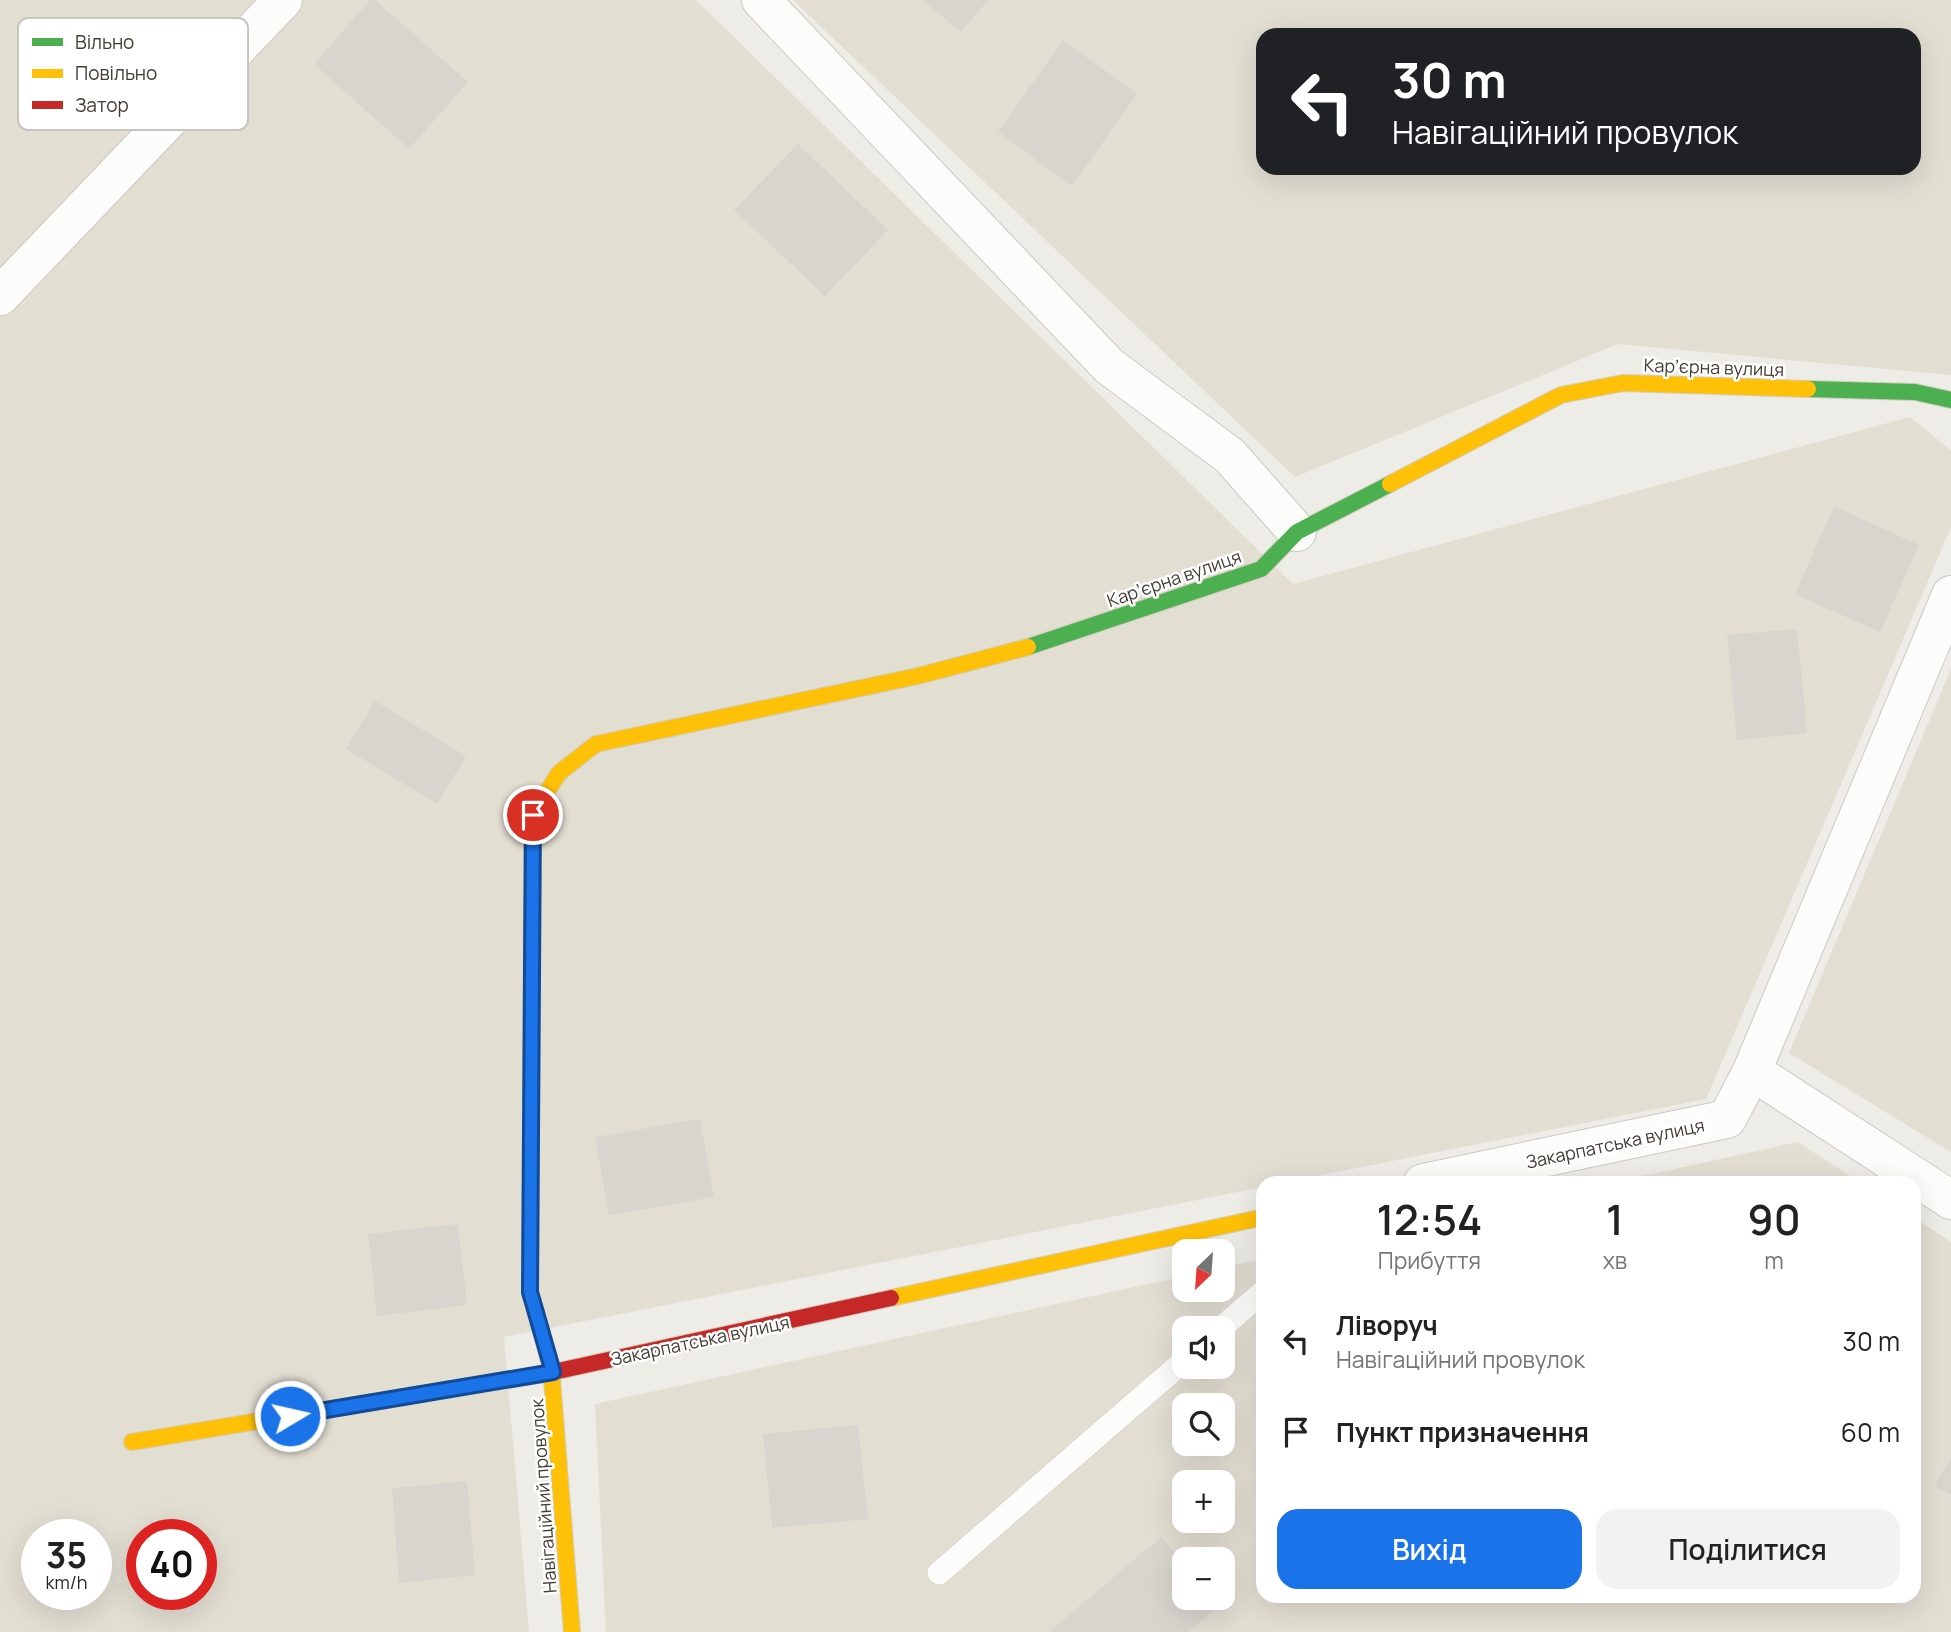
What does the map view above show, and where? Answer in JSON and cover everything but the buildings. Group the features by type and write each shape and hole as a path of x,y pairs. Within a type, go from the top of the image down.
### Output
{"street":[{"path":"248,36 282,0"},
{"path":"761,0 1108,366 1230,456 1297,532"},
{"path":"0,296 158,130"},
{"name":"Карʼєрна вулиця","path":"533,815 559,773 596,744 918,676 1054,640 1261,569 1297,532 1560,396 1623,383 1915,392 1951,400"},
{"path":"1914,1176 1752,1071 1951,596"},
{"name":"Навігаційний провулок","path":"533,815 530,1292 553,1372 572,1632"},
{"name":"Закарпатська вулиця","path":"1456,1176 1727,1119 1752,1071"},
{"path":"1921,1181 1951,1200"},
{"name":"Закарпатська вулиця","path":"132,1442 553,1372 1256,1219"}],"lane":[{"path":"1235,1316 1256,1298"},
{"path":"939,1573 1172,1371"}],"shaded area":[{"path":"0,0 696,0 1293,584 1910,417 1951,450 1951,527 1706,1099 1316,1176 1256,1176 1256,1188 504,1337 529,1632 0,1632"},
{"path":"793,0 1951,0 1951,375 1618,344 1295,477"},
{"path":"1951,669 1951,1152 1789,1053"},
{"path":"1798,1142 1850,1176 1642,1176"},
{"path":"1921,1222 1951,1242 1951,1632 606,1632 595,1404 1172,1279 1172,1302 1236,1302 1236,1264 1256,1260 1256,1603 1921,1603"}],"traffic: fast":[{"path":"1808,389 1915,392 1951,400"},
{"path":"1028,647 1261,569 1297,532 1390,484"},
{"path":"532,882 530,1292 551,1367"}],"traffic: slow":[{"path":"1390,484 1561,395 1623,383 1808,389"},
{"path":"532,882 532,815 559,773 596,744 918,676 1028,647"},
{"path":"891,1298 1256,1219"},
{"path":"551,1367 572,1632"},
{"path":"132,1442 549,1373"}],"traffic: jam":[{"path":"549,1373 891,1298"}],"route":[{"path":"290,1416 553,1372 530,1292 533,815"}]}
